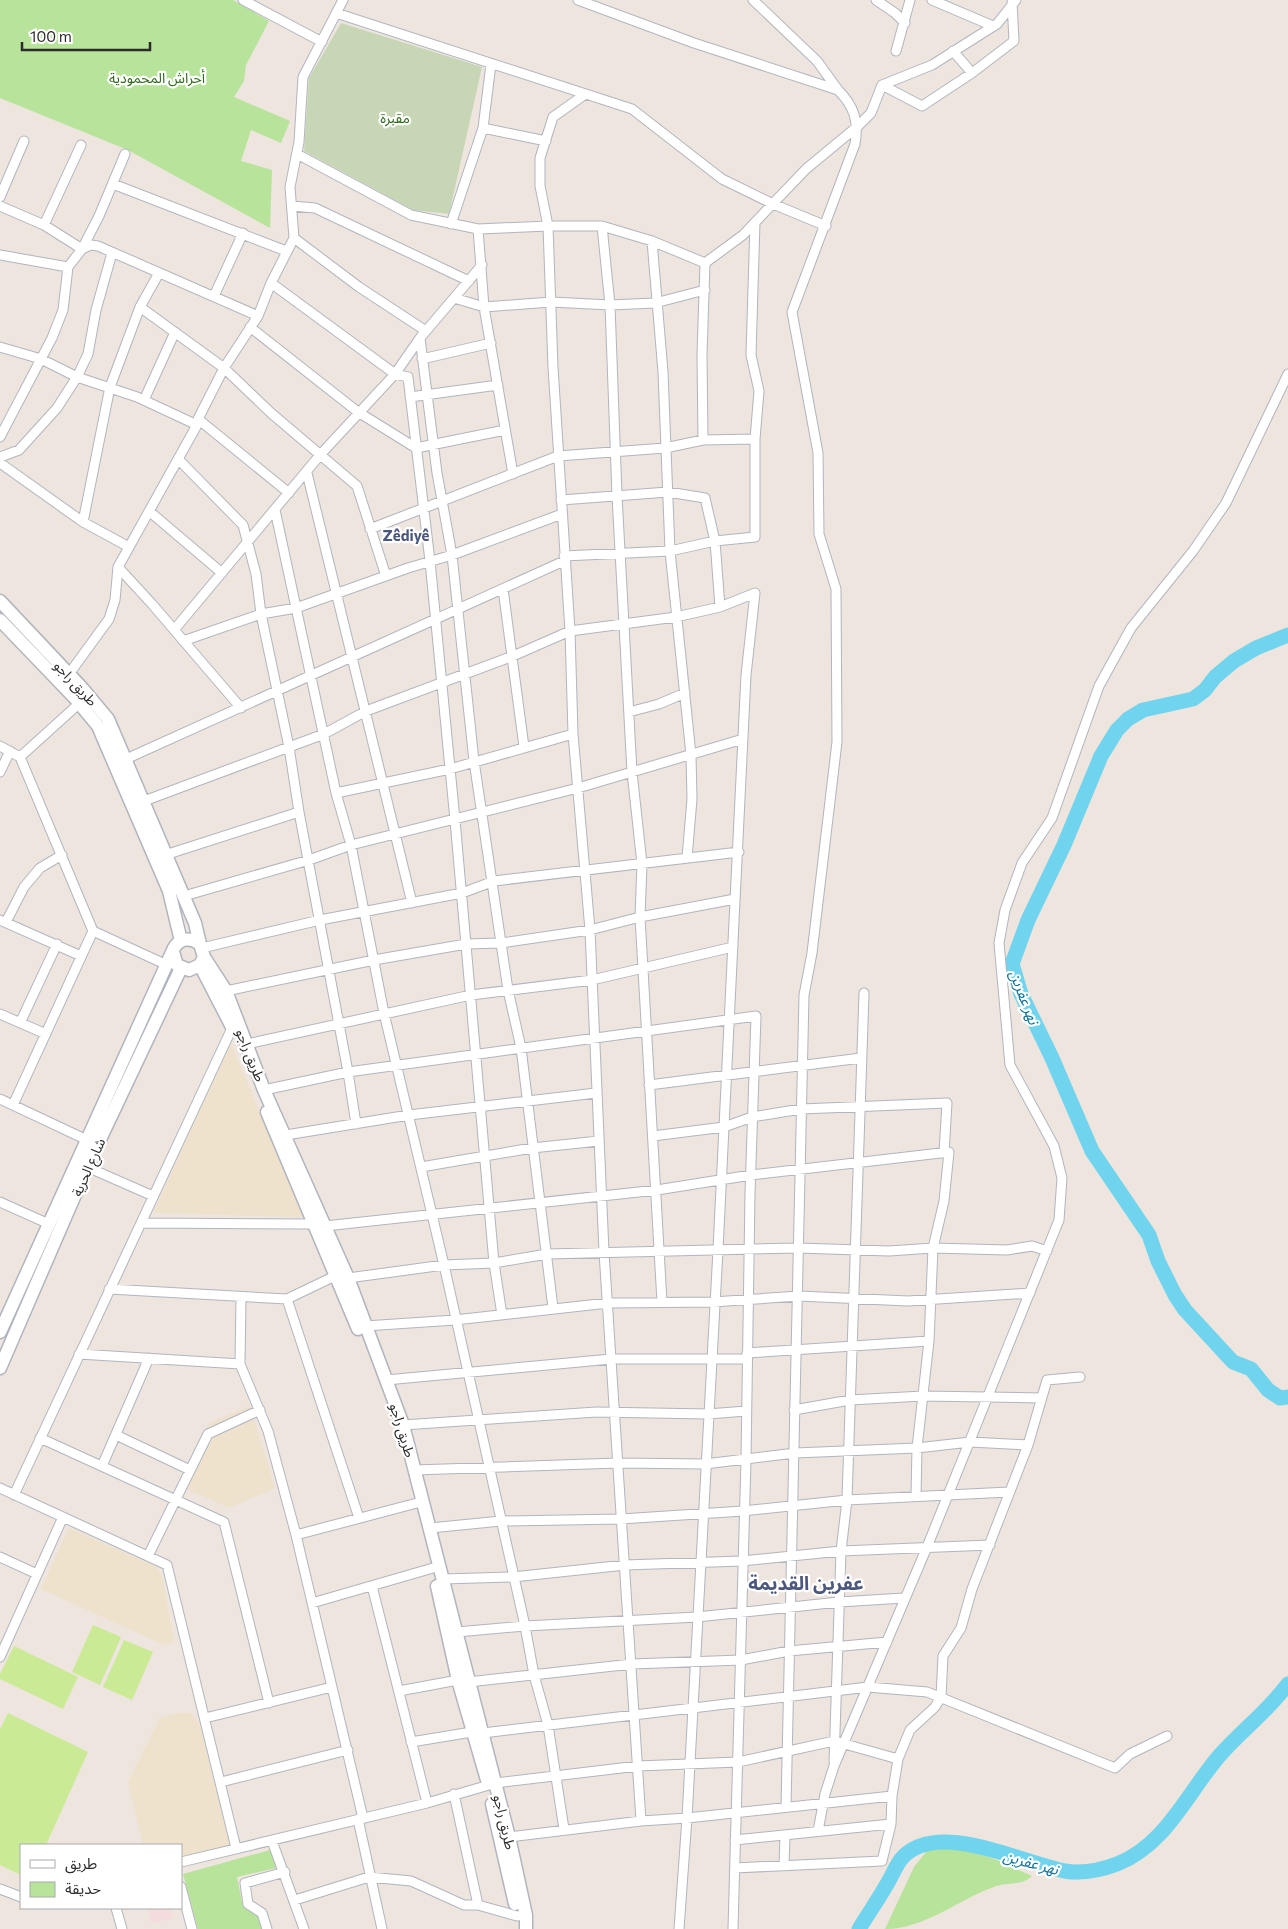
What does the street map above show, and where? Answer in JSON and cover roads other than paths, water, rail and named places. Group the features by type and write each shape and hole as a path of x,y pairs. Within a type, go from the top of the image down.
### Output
{"main road":[{"name":"طريق راجو","path":"0,601 69,674 84,699 98,726 150,844 169,891 182,940"},
{"name":"طريق راجو","path":"0,620 108,719 126,759 195,923 201,954 232,1028 319,1225 348,1278 403,1425 457,1632 463,1681"},
{"path":"191,939 201,954 193,970 181,968 174,961 173,952 182,940 191,939"},
{"name":"شارع الحرية","path":"0,1332 49,1224 87,1167 114,1094 173,952"},
{"name":"طريق راجو","path":"201,954 226,991 264,1090 286,1135 319,1225 335,1276 394,1418 477,1733 509,1837 520,1920"},
{"name":"شارع الحرية","path":"0,1368 69,1194 87,1140 114,1094 181,968"},
{"name":"طريق راجو","path":"492,1784 520,1920 526,1929"}],"street":[{"path":"243,0 322,42"},
{"path":"69,674 109,619 115,600 118,567 198,422 224,368 258,316 271,283 294,238 290,187 297,154 304,77 343,0"},
{"path":"578,0 702,46 838,90"},
{"path":"753,0 817,61 838,90 850,102 858,126 855,144 826,226 792,312 818,453 820,534 836,588 837,742 812,953 804,995 798,1248 798,1349 794,1410 795,1453 791,1606 785,1752 786,1807"},
{"path":"876,0 895,13 905,23"},
{"path":"896,50 910,0"},
{"path":"932,0 993,26"},
{"path":"705,263 743,235 806,169 871,113 882,85 932,65 993,26 1013,1"},
{"path":"882,85 922,106 972,73 1014,41 1013,1"},
{"path":"336,13 632,109 722,178 773,204 826,226"},
{"path":"953,51 972,73"},
{"path":"451,224 483,128 490,64"},
{"path":"584,95 553,117 540,158 540,186 548,226 560,500 570,632 573,734 590,930 604,1252 641,1821"},
{"path":"483,128 546,141"},
{"path":"0,197 24,141"},
{"path":"44,224 81,145"},
{"path":"0,437 41,359 63,310 68,267 82,249 125,154"},
{"path":"297,154 411,215 478,230 548,226 602,226 652,241 705,263"},
{"path":"113,184 286,251"},
{"path":"0,206 44,224 82,249"},
{"path":"292,206 315,208 469,281"},
{"path":"126,759 503,589 564,559 620,553 670,551 715,541 755,536 755,440 759,391 751,355 755,222"},
{"path":"602,226 610,305 617,496 632,772 642,864 640,918 661,1253 662,1302"},
{"path":"478,230 484,307 513,474"},
{"path":"214,296 243,233"},
{"path":"294,238 423,335"},
{"path":"652,241 663,372 670,551 691,755 692,799 687,858"},
{"path":"82,249 91,245 258,316"},
{"path":"0,458 18,450 25,443 57,408 77,377 88,354 96,310 112,254"},
{"path":"0,255 68,267"},
{"path":"702,440 705,263"},
{"path":"174,630 320,455 358,412 396,374 423,335 482,265"},
{"path":"83,522 110,387 140,307 159,273"},
{"path":"271,283 396,374 408,377 436,619 494,1263 502,1315"},
{"path":"454,298 484,307 552,302 610,305 656,303 705,290"},
{"path":"140,307 224,368 357,486 386,576"},
{"path":"250,326 358,412 416,448 505,430"},
{"path":"144,400 176,332"},
{"path":"423,335 422,359 452,555 456,610 474,761 494,881 508,990 521,1048 553,1308"},
{"path":"422,359 491,343"},
{"path":"0,347 41,359 77,377 110,387 198,422 289,493"},
{"path":"818,1831 823,1804 834,1766 904,1598 928,1547 1059,1220 1062,1178 1054,1146 1010,1065 999,943 1005,910 1022,863 1052,818 1099,686 1131,628 1193,551 1226,503 1288,374"},
{"path":"410,397 498,385"},
{"path":"370,529 558,456 665,448 702,440 755,440"},
{"path":"178,459 243,525 248,542 256,574 262,614 289,747 299,812 356,1124"},
{"path":"0,463 83,522 129,546"},
{"path":"307,472 353,657 381,784 412,903"},
{"path":"560,500 668,492 705,498 715,541 720,606"},
{"path":"149,510 222,573"},
{"path":"275,510 336,793 351,845 384,1013 398,1065 444,1266 525,1626 534,1674 548,1725 564,1829"},
{"path":"183,641 262,614 296,608 452,555 562,514"},
{"path":"118,567 241,708"},
{"path":"503,589 524,747"},
{"path":"144,801 324,734 366,712 465,675 570,632 676,616 720,606 755,593 746,675 739,852 720,1180 718,1250 713,1302 696,1662 679,1929"},
{"path":"629,712 659,704 685,693"},
{"path":"20,757 84,699"},
{"path":"336,793 450,769 573,734"},
{"path":"184,896 309,860 351,845 395,836 578,788 743,740"},
{"path":"0,746 20,757 93,930 167,965"},
{"path":"0,772 10,751"},
{"path":"165,855 299,812"},
{"path":"201,954 320,920 462,892 494,881 739,852"},
{"path":"62,855 40,868 24,887 3,921 81,956"},
{"path":"226,991 328,968 466,944 501,944 590,930 735,899"},
{"path":"12,1105 93,930"},
{"path":"20,1022 57,944"},
{"path":"247,1044 471,994 592,980 733,946"},
{"path":"834,1766 841,1551 847,1500 864,993"},
{"path":"0,1014 46,1034"},
{"path":"264,1090 348,1072 756,1016 733,1929"},
{"path":"14,1494 232,1028"},
{"path":"649,1085 862,1058"},
{"path":"286,1135 409,1115 596,1093"},
{"path":"0,1099 87,1140"},
{"path":"653,1136 724,1127 752,1117 801,1109 860,1108 947,1102 944,1153"},
{"path":"421,1167 485,1154 599,1142"},
{"path":"141,1223 319,1225 657,1190 751,1175 949,1152 944,1201 933,1248 932,1299 917,1448 916,1496"},
{"path":"87,1167 153,1196"},
{"path":"0,1202 49,1224"},
{"path":"348,1278 444,1266 494,1263 547,1254 661,1253 798,1248 889,1251 933,1248 1007,1250 1032,1246 1047,1251"},
{"path":"110,1289 287,1299 335,1276"},
{"path":"365,1326 455,1320 608,1303 713,1302 799,1296 908,1301 1030,1293"},
{"path":"241,1297 240,1364 268,1431 296,1535 348,1750 370,1878 382,1929"},
{"path":"287,1299 359,1518"},
{"path":"386,1380 611,1359 711,1360 798,1349 929,1340"},
{"path":"79,1354 240,1364"},
{"path":"102,1466 149,1358"},
{"path":"735,1868 882,1861 891,1824 892,1796 898,1759 910,1730 935,1707 940,1697 943,1656 961,1628 972,1589 1028,1445 1047,1380 1080,1377"},
{"path":"794,1410 850,1400 923,1396 1041,1398"},
{"path":"148,1556 208,1434 260,1410"},
{"path":"403,1425 596,1412 616,1414 708,1414 746,1411"},
{"path":"116,1435 190,1470"},
{"path":"40,1438 224,1522 269,1703"},
{"path":"415,1470 618,1463 705,1464 795,1453 917,1448 970,1442 1028,1445"},
{"path":"0,1488 167,1565 236,1848"},
{"path":"430,1528 501,1521 621,1519 702,1514 847,1500 1009,1492"},
{"path":"296,1535 417,1503"},
{"path":"0,1657 63,1517"},
{"path":"444,1579 513,1577 625,1565 742,1561 841,1551 990,1545"},
{"path":"0,1556 38,1574"},
{"path":"312,1603 433,1568"},
{"path":"372,1586 427,1803"},
{"path":"457,1632 525,1626 741,1614 791,1606 904,1598"},
{"path":"399,1691 463,1681 632,1664 741,1660 789,1651 887,1642"},
{"path":"205,1718 332,1687"},
{"path":"411,1742 868,1687 927,1692 1115,1768 1130,1754 1167,1736"},
{"path":"182,1862 427,1803 492,1784 638,1766 738,1762 834,1741 845,1742 898,1759"},
{"path":"221,1782 348,1750"},
{"path":"454,1794 478,1905"},
{"path":"509,1837 564,1829 892,1796"},
{"path":"735,1840 891,1824"},
{"path":"784,1866 785,1835"},
{"path":"272,1841 285,1872 304,1929"},
{"path":"267,1929 262,1913 248,1904 245,1883 285,1872"},
{"path":"295,1900 370,1878 411,1882 464,1905 478,1905 520,1920"},
{"path":"0,1889 20,1897"},
{"path":"182,1891 192,1929"},
{"path":"116,1909 122,1929"}],"waterway":[{"name":"نهر عفرين","path":"1288,635 1256,648 1234,661 1215,677 1205,690 1193,699 1143,710 1128,719 1117,730 1101,756 1064,845 1028,920 1012,964 1021,994 1052,1058 1092,1151 1149,1235 1158,1261 1175,1295 1185,1310 1233,1362 1251,1369 1268,1390 1280,1398 1288,1397"},
{"name":"نهر عفرين","path":"859,1929 902,1858 918,1847 936,1842 980,1847 1047,1867 1071,1872 1085,1872 1105,1868 1134,1855 1162,1831 1220,1755 1272,1703 1288,1684"}],"district":[{"name":"Zêdiyê","path":"406,535"},
{"name":"عفرين القديمة","path":"806,1582"}],"park label":[{"name":"أحراش المحمودية","path":"157,77"},
{"name":"مقبرة","path":"395,117"}]}
